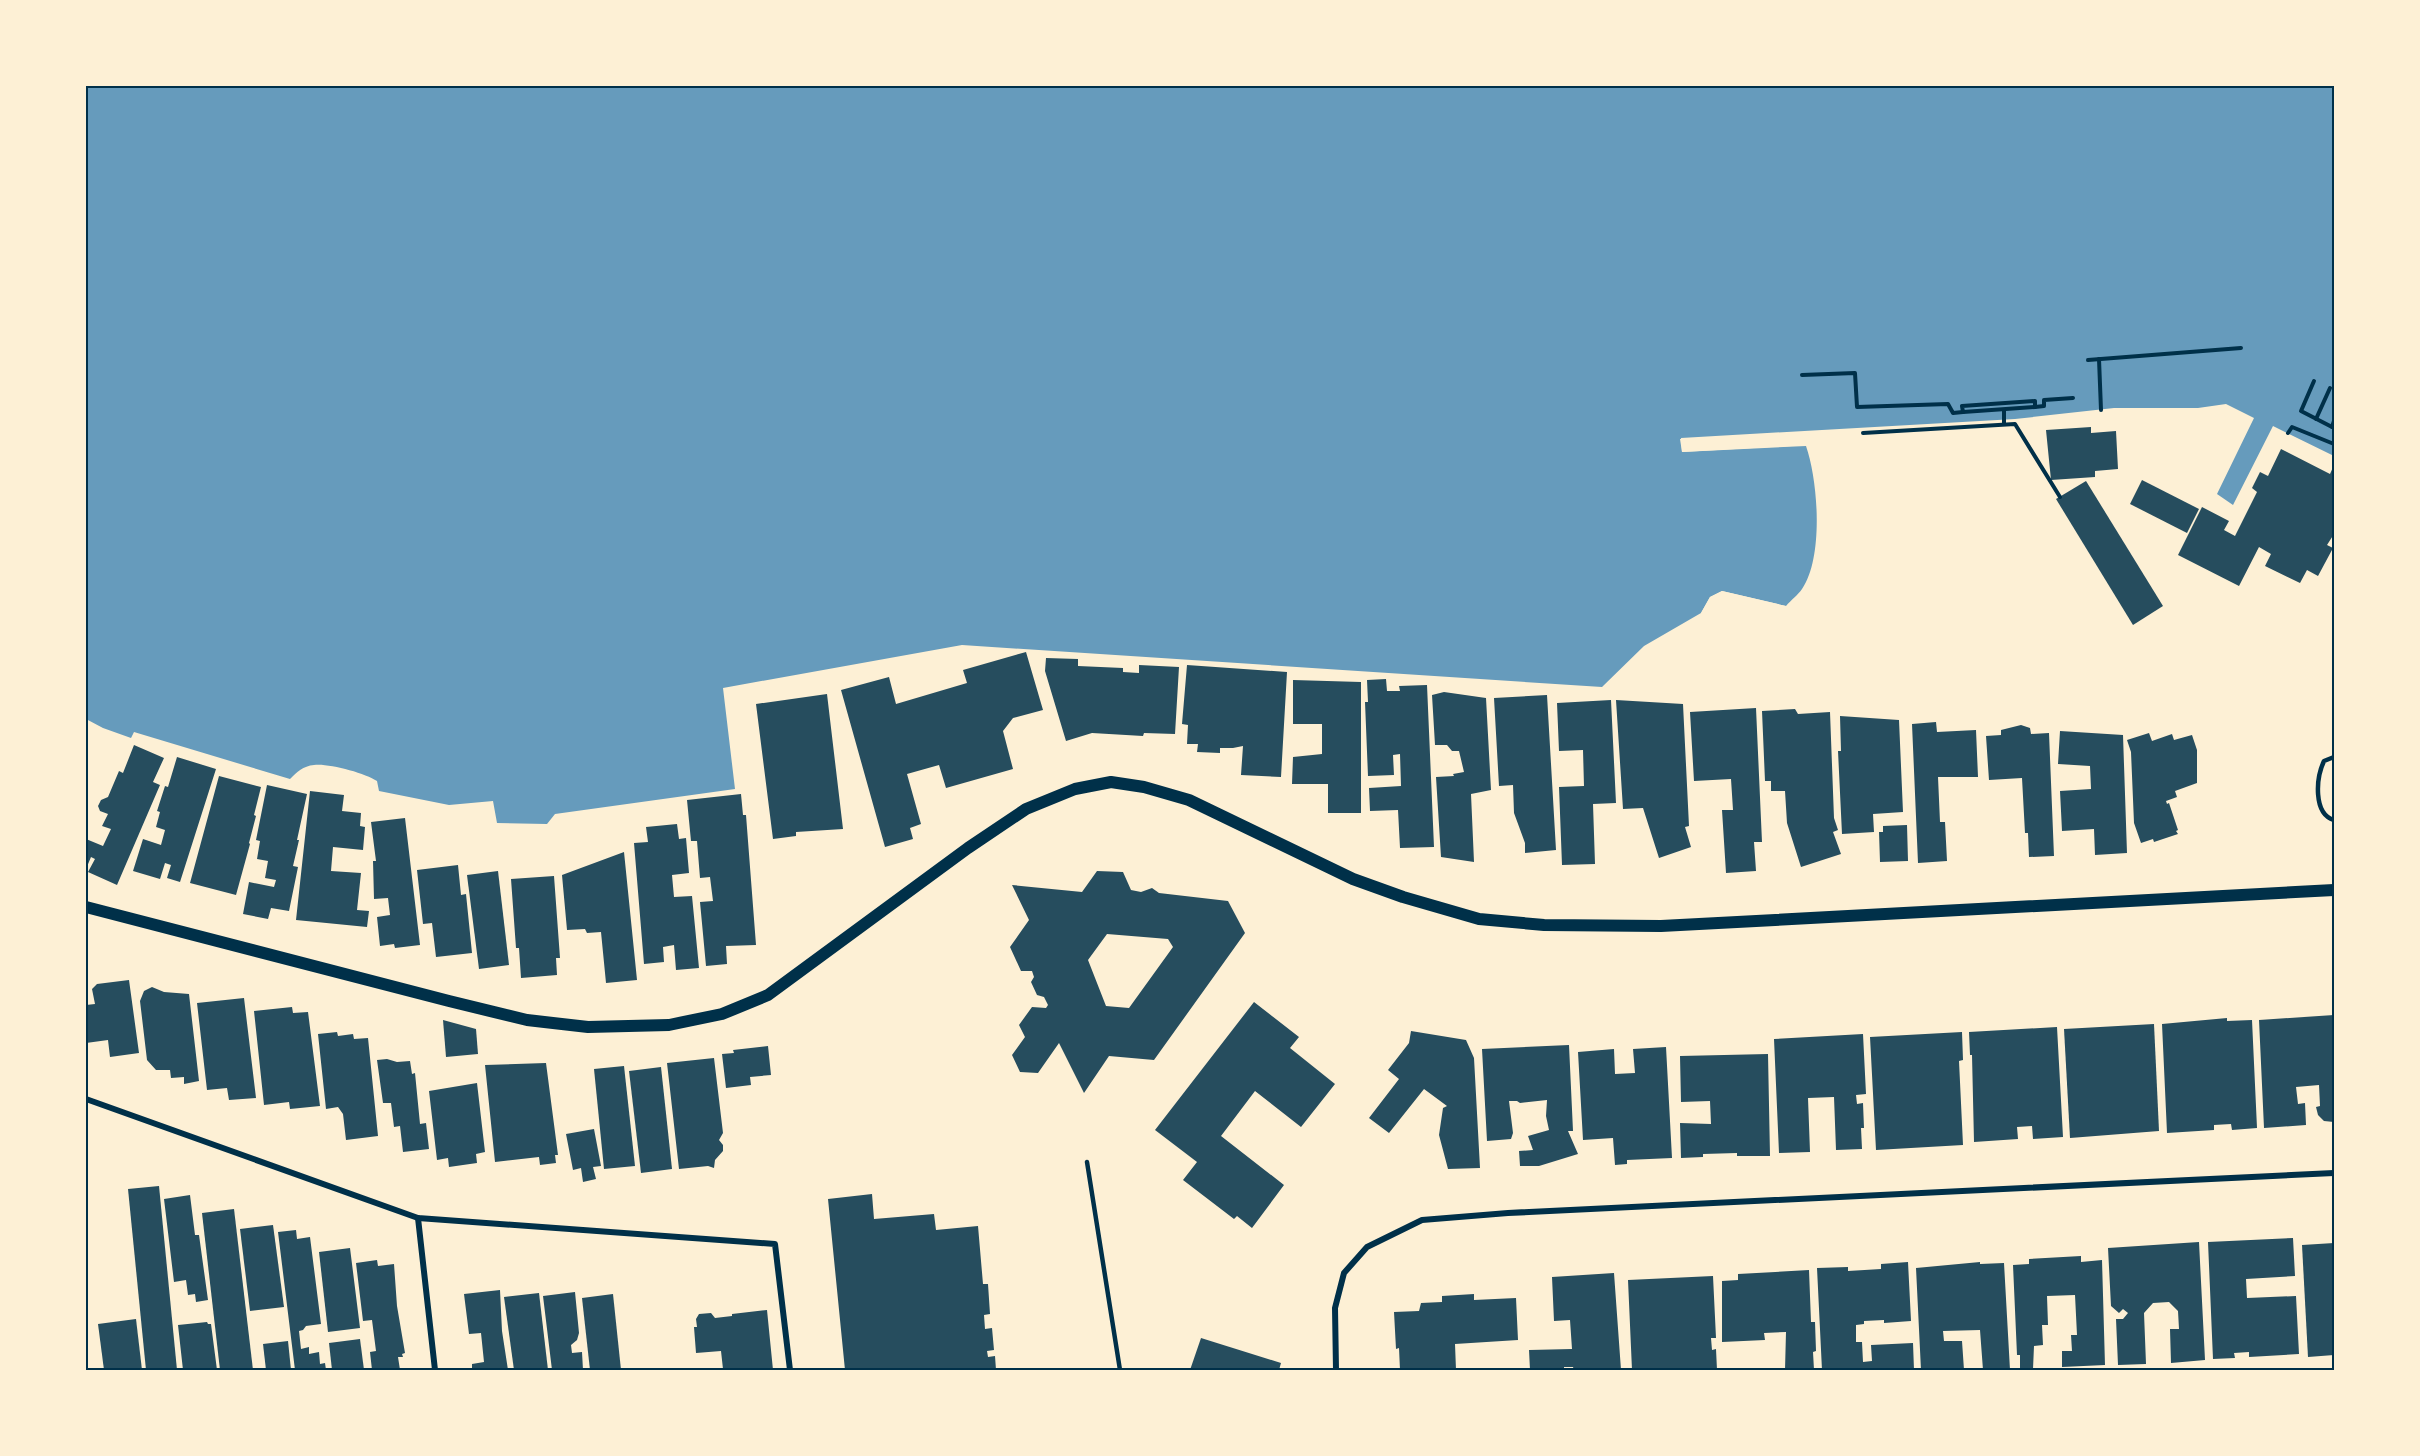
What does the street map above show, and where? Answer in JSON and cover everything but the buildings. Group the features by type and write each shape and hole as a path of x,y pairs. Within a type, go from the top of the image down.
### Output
{"main road":[{"path":"86,908 527,1020 588,1027 669,1025 722,1014 768,995 968,848 1026,809 1075,789 1111,782 1144,787 1188,800 1353,879 1403,897 1479,919 1544,925 1661,926 2334,890"}],"street":[{"path":"86,1099 418,1218 775,1244 790,1371"},
{"path":"1336,1371 1335,1308 1344,1273 1367,1246 1422,1220 1508,1213 2334,1173"},
{"path":"418,1218 435,1371"}],"lane":[{"path":"2334,757 2324,761 2318,774 2321,811 2326,818 2334,820"},
{"path":"1087,1162 1120,1371"}],"path":[{"path":"2088,360 2241,348"},
{"path":"2099,359 2101,410"},
{"path":"1802,375 1855,373 1857,408 1948,404 1953,413 2044,406 2044,400 2073,398"},
{"path":"2314,381 2301,411 2333,428 2334,421"},
{"path":"2316,418 2330,388"},
{"path":"1963,412 1962,406 2035,401 2035,406"},
{"path":"2004,410 2004,424"},
{"path":"1863,433 2015,424 2060,497"},
{"path":"2288,433 2292,427 2334,446"}],"water":[{"path":"86,86 2334,86 2334,456 2273,426 2233,505 2217,494 2254,418 2226,404 2198,408 2114,408 2015,419 1681,438 1682,452 1806,446 1814,478 1817,518 1814,558 1809,575 1800,591 1786,606 1722,591 1710,597 1701,613 1644,646 1602,687 962,645 723,688 735,789 555,814 547,824 497,823 493,801 449,805 379,791 377,781 371,778 346,769 320,765 307,767 290,779 134,732 131,738 86,719"}],"pier":[{"path":"1831,433 1684,441 1684,449 1806,443 1809,445 1682,452 1680,439"},
{"path":"1722,591 1789,607 1785,609 1722,594 1712,599 1704,614 1701,613 1710,597"}]}
